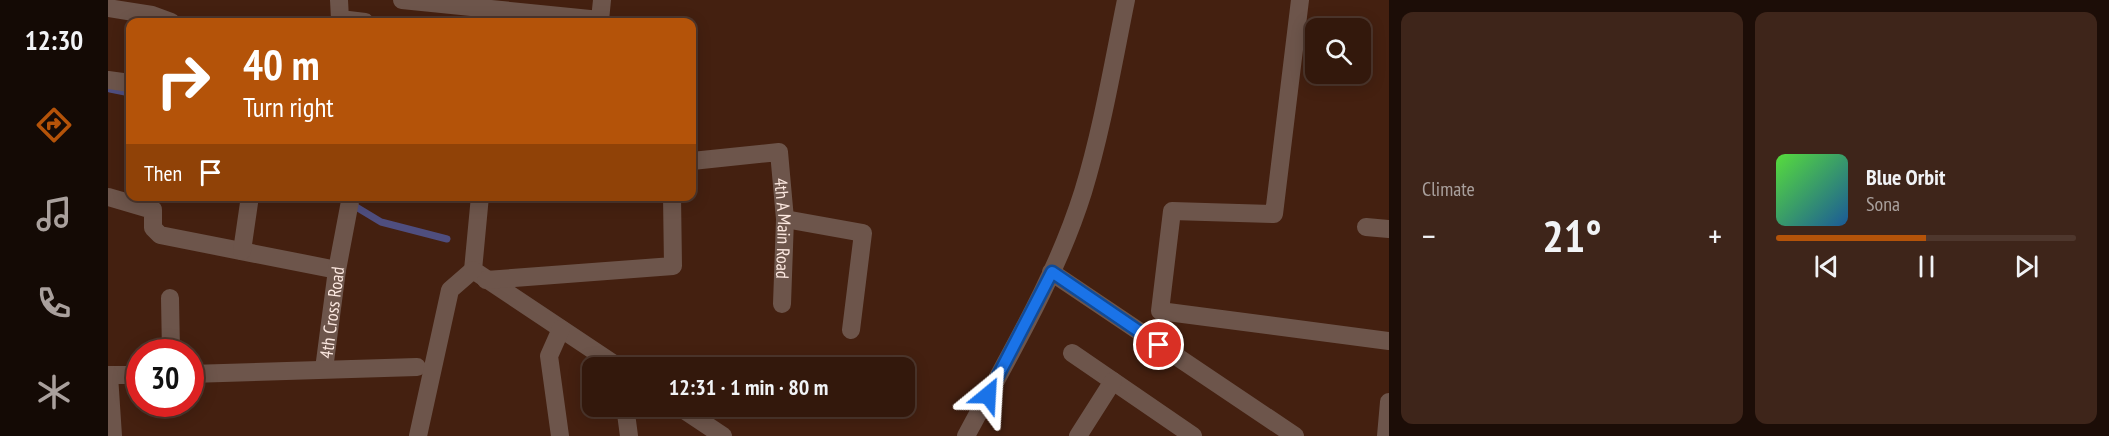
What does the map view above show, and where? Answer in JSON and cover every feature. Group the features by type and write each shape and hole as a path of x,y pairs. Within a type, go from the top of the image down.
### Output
{"street":[{"path":"339,0 340,18"},
{"path":"402,0 580,18"},
{"path":"600,18 602,0"},
{"path":"966,436 1052,272 1086,182 1098,136 1126,0"},
{"path":"1300,0 1274,214 1172,211 1160,311 1389,341"},
{"path":"108,8 160,18"},
{"path":"108,80 126,82"},
{"name":"4th A Main Road","path":"696,161 779,152 785,219 782,304"},
{"path":"108,197 126,199"},
{"path":"139,201 154,203 153,228 160,235 337,270"},
{"path":"242,251 249,201"},
{"name":"4th Cross Road","path":"204,373 324,369 337,270 350,201"},
{"path":"480,201 480,275"},
{"path":"418,436 450,290 480,275 673,275 672,201"},
{"path":"785,219 863,233 851,330"},
{"path":"1366,227 1389,229"},
{"path":"1052,272 1295,436"},
{"path":"480,275 603,357"},
{"path":"170,298 171,339"},
{"path":"560,436 549,356 561,329"},
{"path":"1072,353 1193,436"},
{"path":"324,369 417,368"},
{"path":"113,436 109,375 126,375"},
{"path":"1078,436 1113,381"},
{"path":"1386,436 1389,402"},
{"path":"626,417 629,436"},
{"path":"694,417 723,436"}],"waterway":[{"path":"110,89 126,92"},
{"path":"346,201 381,222 447,239"}],"route":[{"path":"988,395 1052,272 1159,345"}]}
